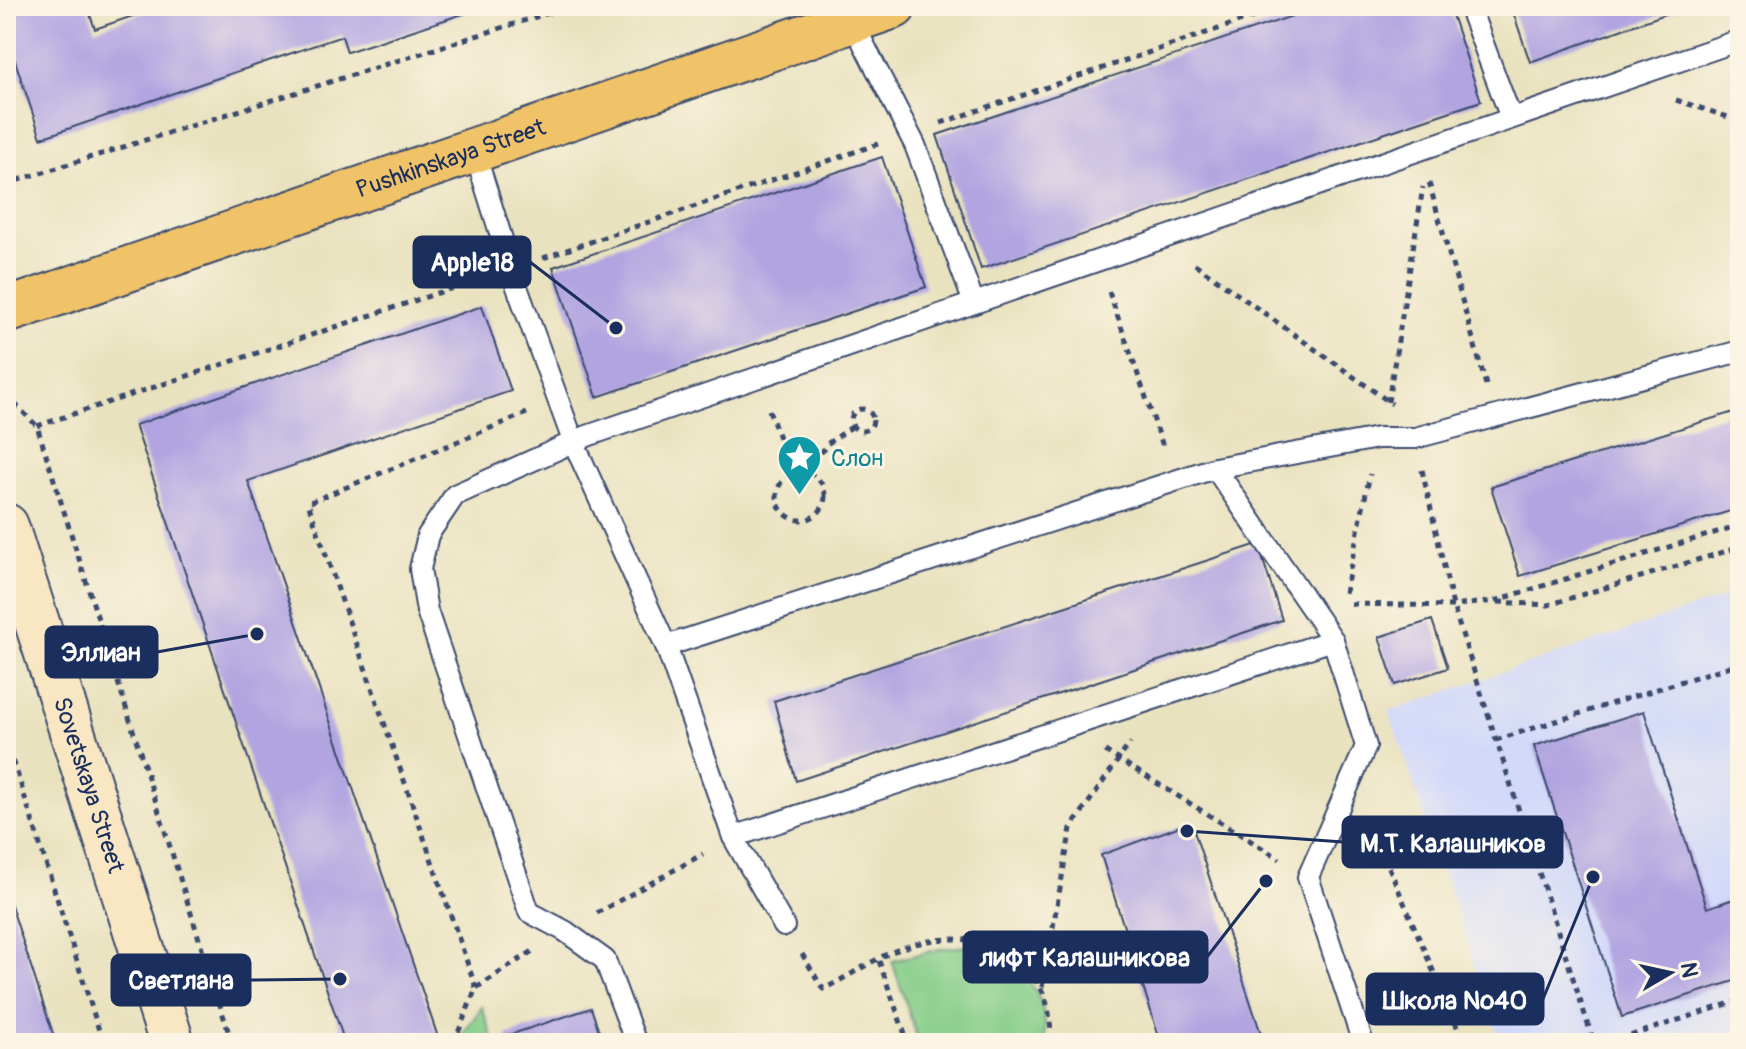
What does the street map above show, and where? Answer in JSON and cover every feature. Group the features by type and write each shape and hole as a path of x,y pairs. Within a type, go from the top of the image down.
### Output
{"main road":[{"name":"Pushkinskaya Street","path":"6,311 894,6"},
{"name":"Sovetskaya Street","path":"6,526 172,1043"}],"lane":[{"path":"1469,6 1511,118"},
{"path":"852,21 910,134 974,303"},
{"path":"636,1043 605,960 565,931 529,912 427,611 420,569 428,535 455,495 573,441 1740,40"},
{"path":"474,150 511,269 573,441 666,646 733,837 784,926"},
{"path":"666,646 1177,484 1215,468 1378,438 1415,438 1740,351"},
{"path":"1215,468 1333,640 1366,746 1308,877 1363,1043"},
{"path":"733,837 1333,640"}],"path":[{"path":"6,184 571,6"},
{"path":"37,426 1286,6"},
{"path":"1495,417 1426,172 1389,399 1342,604 1453,606 1494,601 1740,525"},
{"path":"1160,239 1389,399 1415,438 1453,606 1594,1043"},
{"path":"1098,261 1177,484"},
{"path":"758,378 792,474"},
{"path":"6,395 37,426 232,1043"},
{"path":"476,988 308,503 539,408"},
{"path":"857,410 872,413 873,424 869,430 862,432 853,426 851,419 857,410"},
{"path":"807,473 827,444 853,426"},
{"path":"807,473 820,482 824,497 813,516 797,520 783,512 777,498 780,483 792,474 807,473"},
{"path":"1494,601 1548,605 1740,547"},
{"path":"1496,740 1740,663"},
{"path":"1042,987 1071,828 1160,699"},
{"path":"1069,729 1308,877"},
{"path":"6,738 103,1043"},
{"path":"1350,781 1393,870 1464,1043"},
{"path":"784,926 823,989 901,948 950,940 994,943 1021,961 1042,987 1053,1020 1050,1043"},
{"path":"879,961 908,1043"},
{"path":"1608,1043 1740,1000"}],"shaded area":[{"path":"1740,592 1740,1043 1501,1043 1389,711"}],"green space":[{"path":"966,946 1000,958 1026,978 1042,1006 1044,1043 919,1043 892,961"},
{"path":"482,1007 494,1043 456,1043"}],"building":[{"path":"6,6 87,6 95,29 162,6 484,7 347,52 342,36 41,138 6,34"},
{"path":"1322,6 1449,6 1481,101 981,269 937,135"},
{"path":"1511,6 1688,6 1530,62"},
{"path":"882,157 926,287 597,397 553,267"},
{"path":"482,306 511,391 248,481 440,1043 345,1043 135,425"},
{"path":"1740,410 1740,508 1520,576 1491,487"},
{"path":"1258,544 1282,620 796,781 774,701"},
{"path":"1432,620 1448,668 1395,685 1379,637"},
{"path":"1644,711 1707,908 1740,897 1740,979 1622,1017 1534,746"},
{"path":"1191,822 1264,1043 1161,1043 1101,855"},
{"path":"7,893 56,1043 6,1043"},
{"path":"591,1008 603,1043 508,1043 506,1036"}],"place":[{"name":"Apple18","path":"616,328"},
{"name":"Слон","path":"800,497"},
{"name":"Эллиан","path":"257,634"},
{"name":"М.Т. Калашников","path":"1187,831"},
{"name":"Школа №40","path":"1593,877"},
{"name":"лифт Калашникова","path":"1266,881"},
{"name":"Светлана","path":"340,979"}]}
